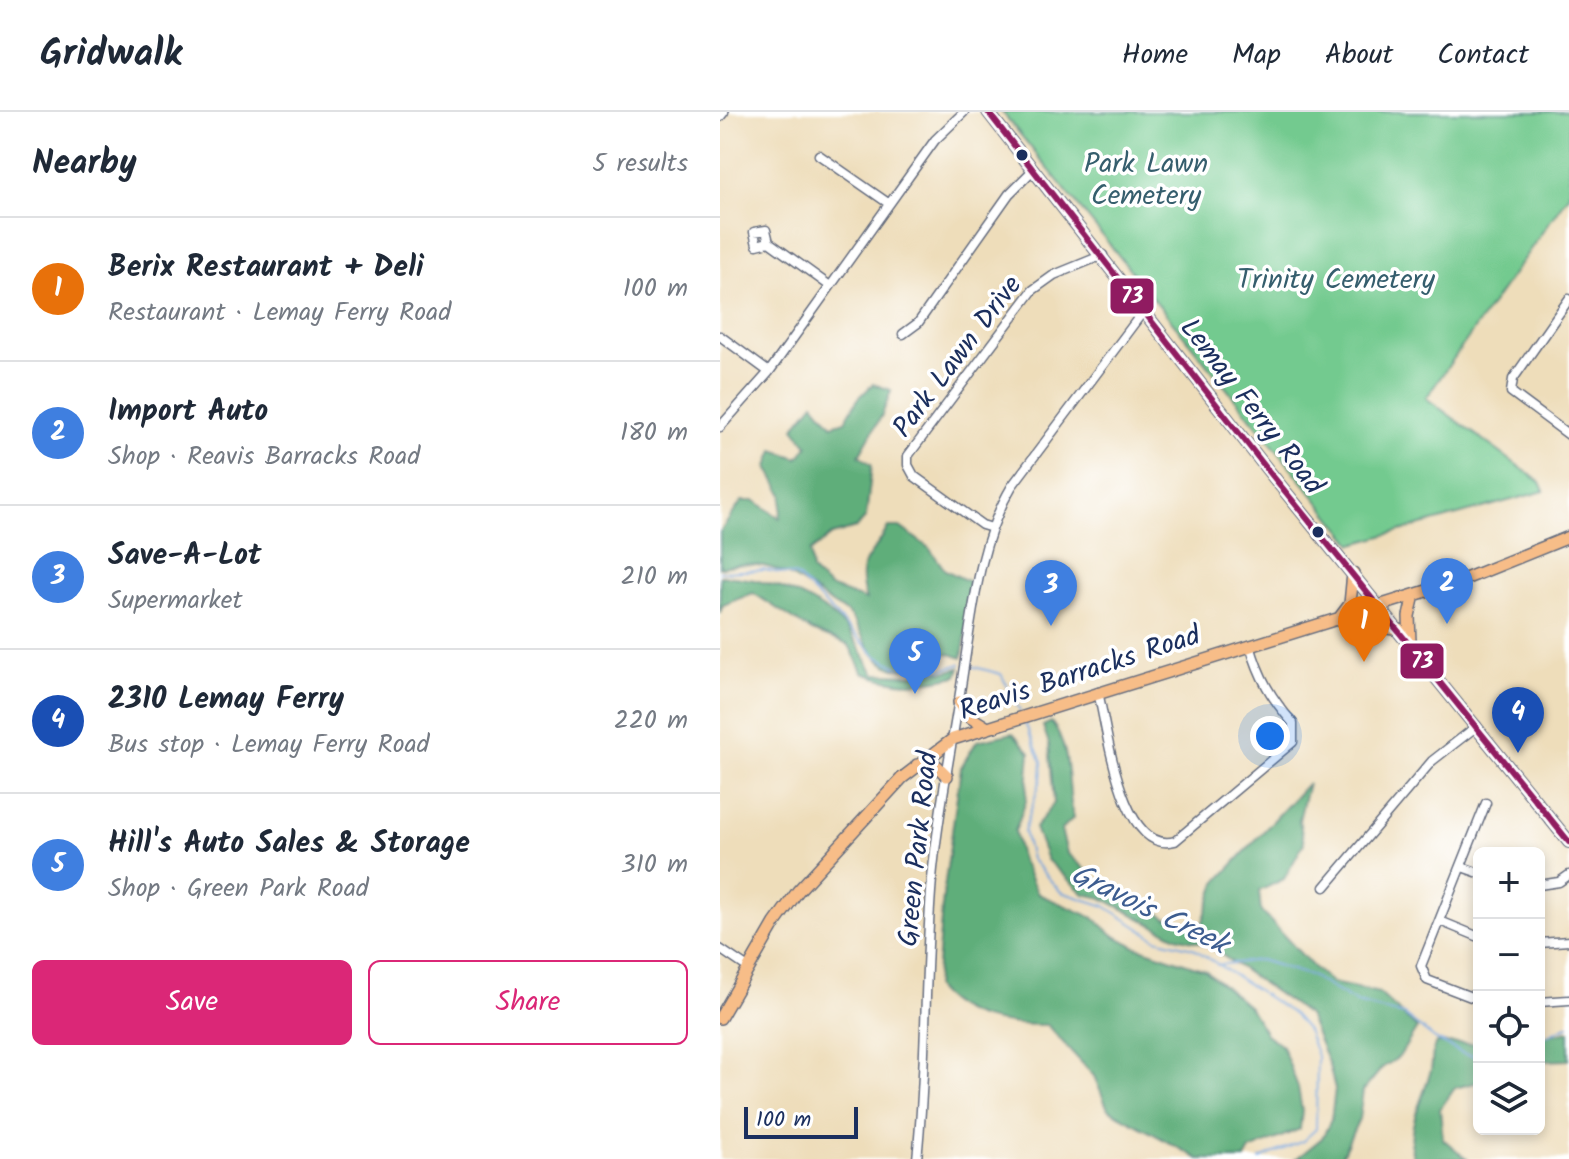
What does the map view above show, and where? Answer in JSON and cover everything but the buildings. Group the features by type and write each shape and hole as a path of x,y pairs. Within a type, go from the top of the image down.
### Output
{"main road":[{"name":"Lemay Ferry Road","path":"988,112 1103,255 1267,469 1569,842"},
{"name":"Reavis Barracks Road","path":"720,1018 798,891 917,765 953,739 1041,709 1338,620 1569,537"},
{"path":"1353,573 1350,604 1338,620 1400,630"},
{"path":"1410,642 1409,616 1414,595"},
{"path":"959,702 970,717 988,726"},
{"path":"917,765 939,767 947,776"}],"street":[{"path":"720,117 724,112"},
{"path":"720,427 769,372 938,136 964,112"},
{"path":"819,155 888,203"},
{"path":"903,334 918,323 1009,194 1034,169"},
{"path":"769,242 830,286"},
{"name":"Park Lawn Drive","path":"992,528 982,525 914,476 908,465 908,456 1033,290 1054,275 1103,255"},
{"path":"1569,299 1513,379 1511,392 1569,435"},
{"name":"Green Park Road","path":"917,1159 927,1047 932,877 962,678 992,528 1022,471 1145,309"},
{"path":"720,336 769,372"},
{"path":"1098,692 1129,814 1150,839 1167,844 1175,841 1293,742 1293,723 1273,700 1260,678 1250,645"},
{"path":"1325,887 1425,769 1477,726"},
{"path":"1473,998 1427,980 1422,973 1486,803"},
{"path":"1462,867 1473,871"},
{"path":"1545,884 1559,882 1569,875"},
{"path":"1440,921 1473,935"},
{"path":"1545,943 1569,941"},
{"path":"720,949 748,968"},
{"path":"1545,1002 1569,1000"}],"green space":[{"name":"Trinity Cemetery","path":"1002,112 1569,112 1569,194 1426,398 1540,482 1544,491 1353,544"},
{"path":"873,384 891,390 882,415 859,455 872,465 866,517 856,528 832,535 810,552 812,571 829,587 866,600 862,576 866,560 888,527 900,527 929,548 945,570 974,584 962,658 948,653 914,667 891,667 875,655 848,614 794,578 752,564 720,568 720,532 742,501 755,501 780,518 783,495 768,467 774,450 798,458 808,446 794,428 814,403 832,425 845,421 858,399"},
{"path":"720,576 770,584 818,606 850,632 875,674 918,675 927,669 944,672 960,668 957,676 910,683 863,673 849,645 812,631 753,593 723,605 720,613"},
{"path":"1051,722 1058,732 1068,768 1073,818 1061,830 1067,853 1112,893 1138,900 1167,918 1201,927 1216,883 1308,783 1299,820 1304,843 1284,879 1259,891 1261,911 1332,983 1379,993 1417,1028 1399,1057 1382,1068 1363,1091 1359,1119 1340,1159 1296,1159 1322,1138 1331,1120 1335,1089 1329,1065 1308,1015 1206,944 1176,937 1102,898 1084,894 1047,860 1035,828 1054,803 1049,744 1043,726"},
{"path":"1013,733 1030,752 1026,801 1015,831 1021,859 1038,894 1094,918 1113,935 1134,946 1205,970 1250,1008 1266,1034 1282,1046 1298,1087 1302,1111 1300,1129 1250,1150 1245,1159 1199,1159 1108,1109 1094,1076 1047,1025 986,1019 958,1008 935,988 943,896 961,767 977,741"},
{"path":"1569,1031 1569,1060 1545,1061 1545,1036"},
{"path":"1436,1043 1473,1044 1473,1084 1455,1088 1440,1109 1443,1139 1467,1159 1413,1159 1413,1124 1431,1069"}],"waterway":[{"name":"Gravois Creek","path":"720,572 764,570 797,576 876,656 898,667 936,671 961,664"},
{"name":"Gravois Creek","path":"967,665 1001,674 1020,711"},
{"name":"Gravois Creek","path":"1024,721 1042,762 1041,779 1024,831 1031,859 1061,892 1105,906 1156,939 1193,948 1293,1014 1307,1030 1317,1056 1316,1129 1303,1141 1260,1159"},
{"path":"1217,965 1260,960 1311,976 1357,1003 1404,1015 1435,1039 1473,1056"},
{"path":"1545,1036 1569,1025"}],"transit line":[{"name":"73","path":"988,112 1267,469 1569,842"}],"place":[{"name":"Import Auto","path":"1447,624"},
{"name":"Save-A-Lot","path":"1051,626"},
{"name":"Berix Restaurant + Deli","path":"1364,662"},
{"name":"Hill's Auto Sales & Storage","path":"915,694"},
{"name":"2310 Lemay Ferry","path":"1518,753"}],"park label":[{"name":"Park Lawn Cemetery","path":"1146,180"}]}
